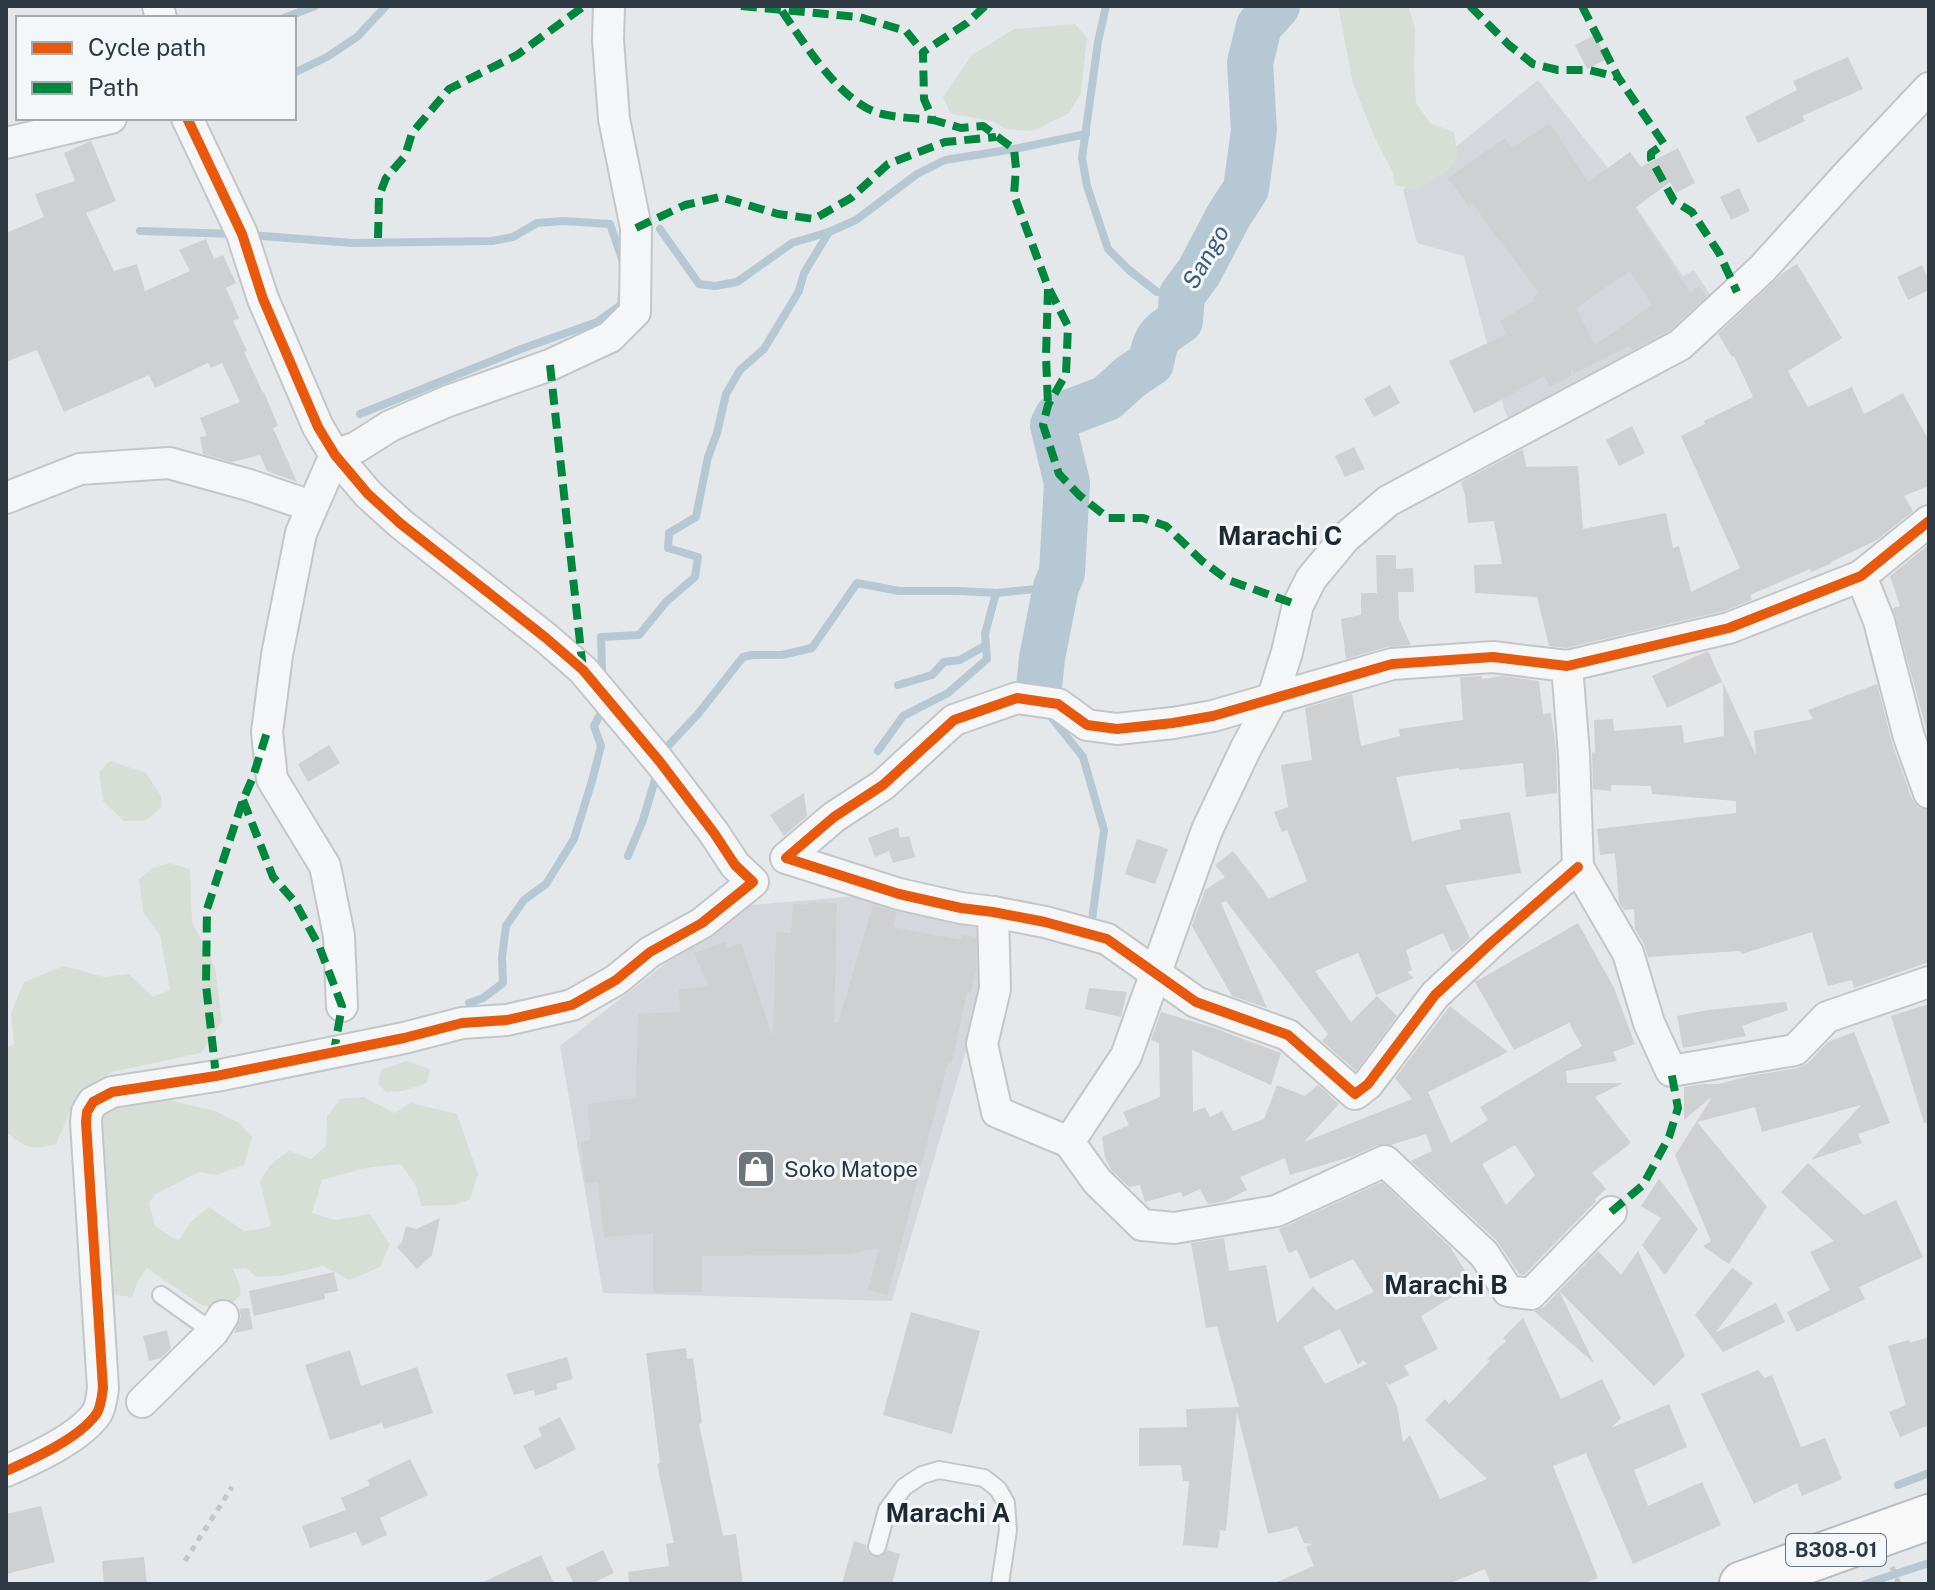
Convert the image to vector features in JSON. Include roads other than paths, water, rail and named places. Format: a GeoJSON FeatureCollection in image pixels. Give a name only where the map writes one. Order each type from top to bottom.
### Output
{"type":"FeatureCollection","features":[{"type":"Feature","properties":{"kind":"highway","name":"B308-01"},"geometry":{"type":"LineString","coordinates":[[1742,1584],[1929,1517]]}},
{"type":"Feature","properties":{"kind":"street"},"geometry":{"type":"LineString","coordinates":[[342,1006],[339,936],[325,866],[272,779],[267,732],[277,655],[301,533],[335,455],[357,447],[390,426],[448,401],[550,365],[610,337],[635,312],[636,228],[614,119],[608,40],[609,6]]}},
{"type":"Feature","properties":{"kind":"street"},"geometry":{"type":"LineString","coordinates":[[1069,1142],[1126,1056],[1207,830],[1272,700],[1298,605],[1311,579],[1345,538],[1388,501],[1680,345],[1762,269],[1929,88]]}},
{"type":"Feature","properties":{"kind":"street"},"geometry":{"type":"LineString","coordinates":[[6,143],[103,120]]}},
{"type":"Feature","properties":{"kind":"street"},"geometry":{"type":"LineString","coordinates":[[188,120],[242,234],[263,299],[318,427],[335,455],[368,494],[401,524],[583,670],[660,762],[735,865],[753,882]]}},
{"type":"Feature","properties":{"kind":"street"},"geometry":{"type":"LineString","coordinates":[[6,498],[80,469],[169,463],[311,506]]}},
{"type":"Feature","properties":{"kind":"street"},"geometry":{"type":"LineString","coordinates":[[6,1471],[40,1457],[82,1429],[98,1411],[103,1388],[86,1122],[93,1102],[112,1092],[216,1076],[404,1038],[462,1023],[507,1020],[572,1005],[616,980],[650,952],[702,923],[834,817],[883,785],[954,720],[991,706],[1017,698],[1058,704],[1087,725],[1117,729],[1213,716],[1392,664],[1493,657],[1567,666],[1729,628],[1861,576],[1929,521]]}},
{"type":"Feature","properties":{"kind":"street"},"geometry":{"type":"LineString","coordinates":[[1861,576],[1879,621],[1909,737],[1929,793]]}},
{"type":"Feature","properties":{"kind":"street"},"geometry":{"type":"LineString","coordinates":[[1567,666],[1578,867],[1628,953],[1649,1023],[1671,1071],[1795,1050],[1827,1017],[1929,982]]}},
{"type":"Feature","properties":{"kind":"street"},"geometry":{"type":"LineString","coordinates":[[786,858],[899,894],[1045,922],[1107,939],[1196,1002],[1288,1035],[1355,1094],[1368,1084],[1435,995],[1578,867]]}},
{"type":"Feature","properties":{"kind":"street"},"geometry":{"type":"LineString","coordinates":[[993,912],[995,989],[982,1044],[997,1112],[1069,1142],[1097,1181],[1142,1225],[1174,1228],[1276,1211],[1385,1161],[1484,1254],[1508,1291],[1531,1294],[1611,1212]]}},
{"type":"Feature","properties":{"kind":"street"},"geometry":{"type":"LineString","coordinates":[[142,1402],[218,1324]]}},
{"type":"Feature","properties":{"kind":"lane"},"geometry":{"type":"LineString","coordinates":[[161,1295],[218,1324]]}},
{"type":"Feature","properties":{"kind":"lane"},"geometry":{"type":"LineString","coordinates":[[877,1547],[887,1510],[904,1487],[922,1475],[939,1470],[984,1478],[998,1489],[1006,1503],[1008,1530],[1000,1584]]}},
{"type":"Feature","properties":{"kind":"waterway"},"geometry":{"type":"LineString","coordinates":[[289,16],[315,6]]}},
{"type":"Feature","properties":{"kind":"waterway"},"geometry":{"type":"LineString","coordinates":[[296,72],[327,57],[357,37],[386,6]]}},
{"type":"Feature","properties":{"kind":"waterway"},"geometry":{"type":"LineString","coordinates":[[1106,6],[1082,158],[1087,186],[1108,249],[1157,292],[1182,295]]}},
{"type":"Feature","properties":{"kind":"waterway","name":"Sango"},"geometry":{"type":"LineString","coordinates":[[1039,687],[1056,587],[1062,573],[1067,483],[1053,425],[1057,417],[1107,398],[1151,363],[1159,338],[1180,321],[1182,295],[1199,272],[1246,189],[1254,130],[1250,63],[1259,26],[1277,6]]}},
{"type":"Feature","properties":{"kind":"waterway"},"geometry":{"type":"LineString","coordinates":[[660,229],[699,284],[715,286],[737,282],[792,243],[856,220],[917,174],[945,160],[1086,134]]}},
{"type":"Feature","properties":{"kind":"waterway"},"geometry":{"type":"LineString","coordinates":[[249,235],[353,243],[492,241],[513,237],[537,223],[610,224],[623,262]]}},
{"type":"Feature","properties":{"kind":"waterway"},"geometry":{"type":"LineString","coordinates":[[140,231],[235,234]]}},
{"type":"Feature","properties":{"kind":"waterway"},"geometry":{"type":"LineString","coordinates":[[602,670],[601,637],[639,635],[666,602],[695,577],[698,557],[668,548],[669,533],[696,517],[708,457],[726,394],[740,370],[764,349],[799,291],[804,273],[829,232]]}},
{"type":"Feature","properties":{"kind":"waterway"},"geometry":{"type":"LineString","coordinates":[[360,414],[597,322],[621,305],[622,295]]}},
{"type":"Feature","properties":{"kind":"waterway"},"geometry":{"type":"LineString","coordinates":[[664,754],[743,657],[782,655],[812,648],[857,583],[899,591],[996,593]]}},
{"type":"Feature","properties":{"kind":"waterway"},"geometry":{"type":"LineString","coordinates":[[878,751],[903,716],[948,693],[987,659],[985,634],[996,593],[1056,587]]}},
{"type":"Feature","properties":{"kind":"waterway"},"geometry":{"type":"LineString","coordinates":[[898,685],[932,675],[944,662],[960,660],[986,645]]}},
{"type":"Feature","properties":{"kind":"waterway"},"geometry":{"type":"LineString","coordinates":[[469,1003],[483,998],[503,983],[506,926],[524,900],[546,884],[574,839],[601,746],[594,726],[601,713]]}},
{"type":"Feature","properties":{"kind":"waterway","name":"Sango"},"geometry":{"type":"LineString","coordinates":[[1048,713],[1083,757],[1104,830],[1092,920]]}},
{"type":"Feature","properties":{"kind":"waterway"},"geometry":{"type":"LineString","coordinates":[[628,856],[658,770]]}},
{"type":"Feature","properties":{"kind":"waterway"},"geometry":{"type":"LineString","coordinates":[[1898,1485],[1929,1473]]}},
{"type":"Feature","properties":{"kind":"waterway"},"geometry":{"type":"LineString","coordinates":[[1865,1584],[1929,1563]]}},
{"type":"Feature","properties":{"kind":"place","name":"Soko Matope"},"geometry":{"type":"Point","coordinates":[756,1169]}},
{"type":"Feature","properties":{"kind":"district","name":"Marachi C"},"geometry":{"type":"Point","coordinates":[1280,536]}},
{"type":"Feature","properties":{"kind":"district","name":"Marachi B"},"geometry":{"type":"Point","coordinates":[1446,1285]}},
{"type":"Feature","properties":{"kind":"district","name":"Marachi A"},"geometry":{"type":"Point","coordinates":[948,1513]}}]}
